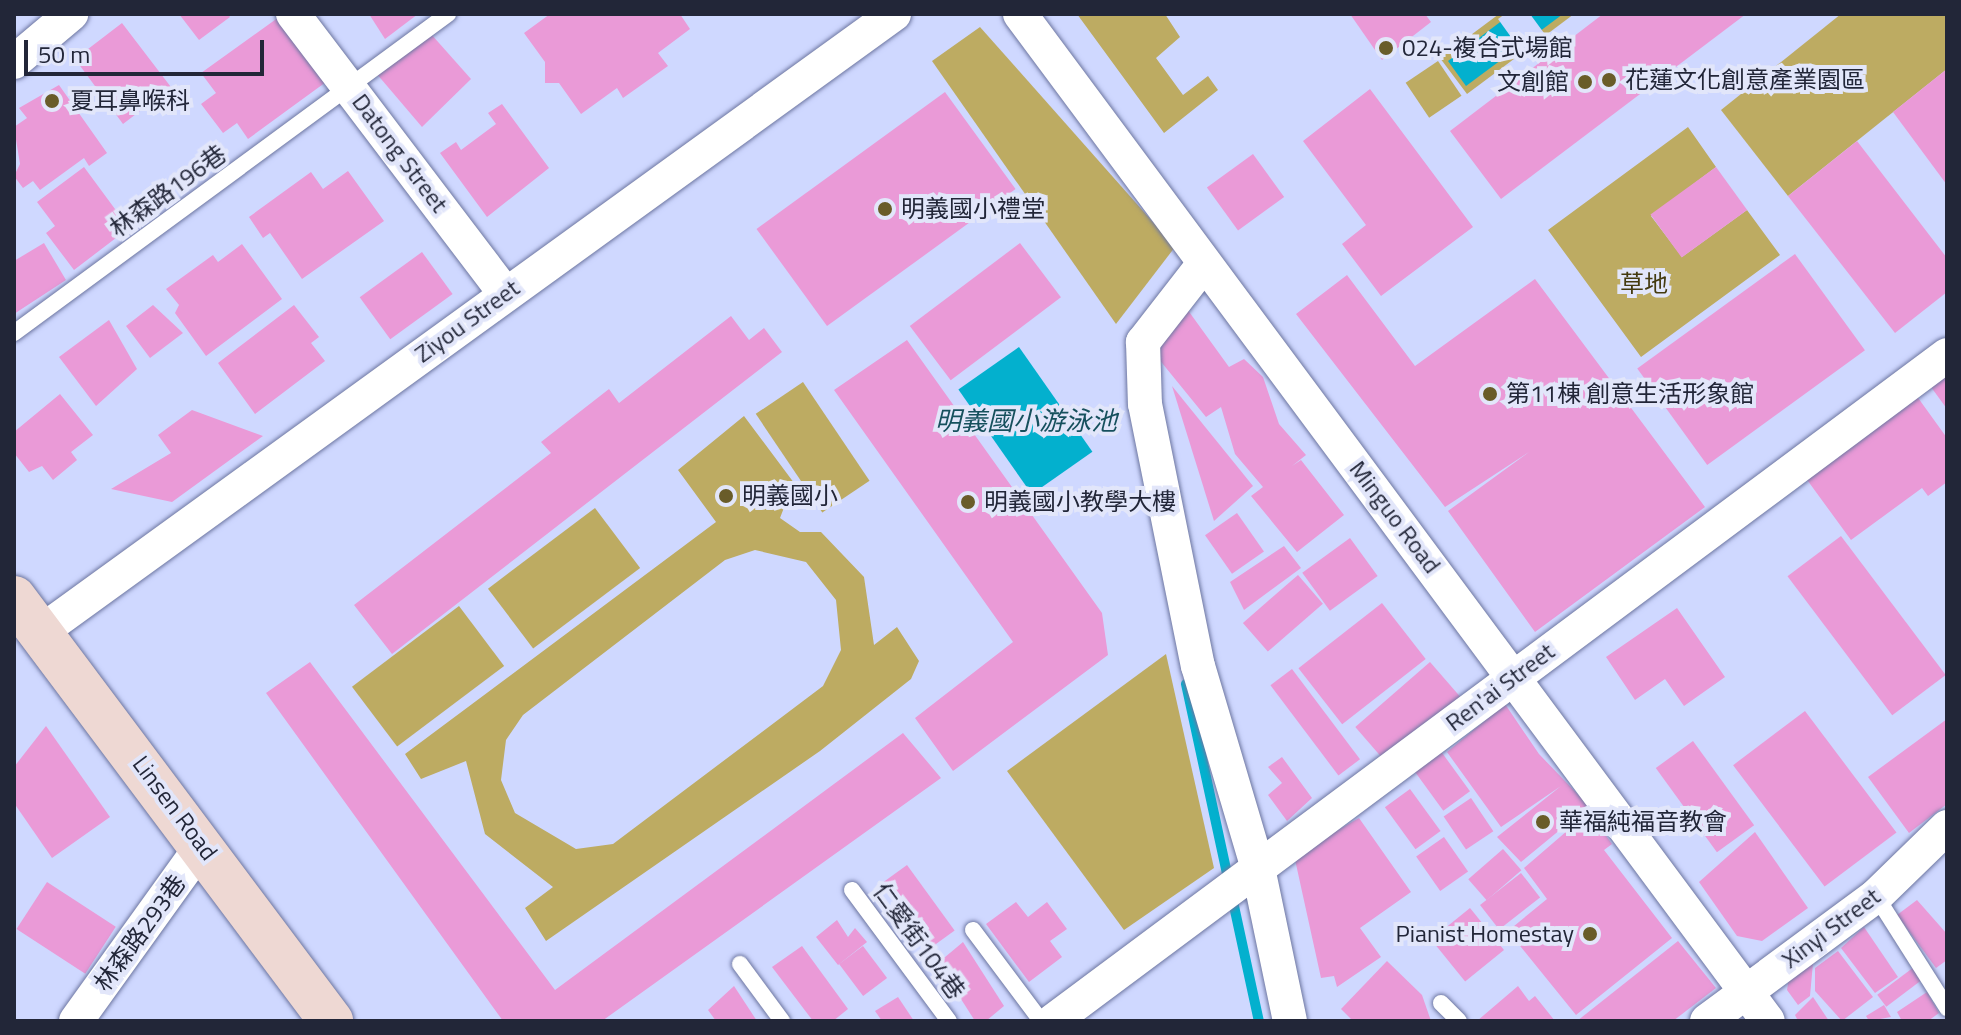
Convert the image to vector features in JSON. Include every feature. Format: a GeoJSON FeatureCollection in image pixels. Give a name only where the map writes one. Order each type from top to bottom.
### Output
{"type":"FeatureCollection","features":[{"type":"Feature","properties":{"kind":"street"},"geometry":{"type":"LineString","coordinates":[[14,62],[71,14]]}},
{"type":"Feature","properties":{"kind":"street","name":"Datong Street"},"geometry":{"type":"LineString","coordinates":[[293,14],[505,293]]}},
{"type":"Feature","properties":{"kind":"street","name":"Ziyou Street"},"geometry":{"type":"LineString","coordinates":[[42,631],[894,14]]}},
{"type":"Feature","properties":{"kind":"street","name":"Minguo Road"},"geometry":{"type":"LineString","coordinates":[[1020,14],[1203,265],[1515,676],[1768,1021]]}},
{"type":"Feature","properties":{"kind":"street"},"geometry":{"type":"LineString","coordinates":[[1203,265],[1143,342],[1145,404],[1240,882],[1290,1021]]}},
{"type":"Feature","properties":{"kind":"street","name":"Ren'ai Street"},"geometry":{"type":"LineString","coordinates":[[1053,1021],[1947,355]]}},
{"type":"Feature","properties":{"kind":"street","name":"Linsen Road"},"geometry":{"type":"LineString","coordinates":[[14,598],[203,844],[331,1021]]}},
{"type":"Feature","properties":{"kind":"street","name":"Xinyi Street"},"geometry":{"type":"LineString","coordinates":[[1707,1021],[1876,896],[1947,827]]}},
{"type":"Feature","properties":{"kind":"street","name":"林森路293巷"},"geometry":{"type":"LineString","coordinates":[[76,1021],[203,844]]}},
{"type":"Feature","properties":{"kind":"lane","name":"林森路196巷"},"geometry":{"type":"LineString","coordinates":[[14,333],[448,14]]}},
{"type":"Feature","properties":{"kind":"lane","name":"仁愛街104巷"},"geometry":{"type":"LineString","coordinates":[[852,890],[949,1021]]}},
{"type":"Feature","properties":{"kind":"lane"},"geometry":{"type":"LineString","coordinates":[[1876,896],[1947,1008]]}},
{"type":"Feature","properties":{"kind":"lane"},"geometry":{"type":"LineString","coordinates":[[973,930],[1041,1021]]}},
{"type":"Feature","properties":{"kind":"lane"},"geometry":{"type":"LineString","coordinates":[[740,964],[782,1021]]}},
{"type":"Feature","properties":{"kind":"lane"},"geometry":{"type":"LineString","coordinates":[[1441,1003],[1459,1021]]}},
{"type":"Feature","properties":{"kind":"green space"},"geometry":{"type":"Polygon","coordinates":[[[1077,14],[1165,14],[1180,37],[1156,58],[1183,95],[1208,76],[1218,90],[1164,133],[1077,14]]]}},
{"type":"Feature","properties":{"kind":"green space"},"geometry":{"type":"Polygon","coordinates":[[[1499,14],[1574,14],[1467,94],[1440,58],[1499,14]]]}},
{"type":"Feature","properties":{"kind":"green space"},"geometry":{"type":"Polygon","coordinates":[[[1841,14],[1947,14],[1947,69],[1788,196],[1721,110],[1841,14]]]}},
{"type":"Feature","properties":{"kind":"green space"},"geometry":{"type":"Polygon","coordinates":[[[980,27],[1175,247],[1116,324],[932,61],[980,27]]]}},
{"type":"Feature","properties":{"kind":"green space"},"geometry":{"type":"Polygon","coordinates":[[[1438,61],[1461,96],[1429,118],[1406,83],[1438,61]]]}},
{"type":"Feature","properties":{"kind":"green space","name":"草地"},"geometry":{"type":"Polygon","coordinates":[[[1688,127],[1716,167],[1651,216],[1682,257],[1747,210],[1780,255],[1641,357],[1548,230],[1688,127]]]}},
{"type":"Feature","properties":{"kind":"green space"},"geometry":{"type":"Polygon","coordinates":[[[803,382],[870,481],[822,513],[756,414],[803,382]]]}},
{"type":"Feature","properties":{"kind":"green space"},"geometry":{"type":"Polygon","coordinates":[[[744,416],[803,495],[785,505],[780,518],[800,532],[821,532],[864,577],[874,645],[897,627],[919,661],[911,679],[820,751],[546,941],[525,908],[553,887],[485,834],[466,761],[421,779],[405,754],[716,522],[678,470],[744,416]],[[755,550],[725,560],[523,715],[506,740],[501,780],[515,813],[576,849],[613,844],[823,686],[841,650],[836,600],[806,562],[755,550]]]}},
{"type":"Feature","properties":{"kind":"green space"},"geometry":{"type":"Polygon","coordinates":[[[595,508],[640,568],[533,649],[488,589],[595,508]]]}},
{"type":"Feature","properties":{"kind":"green space"},"geometry":{"type":"Polygon","coordinates":[[[459,606],[504,666],[397,747],[352,687],[459,606]]]}},
{"type":"Feature","properties":{"kind":"green space"},"geometry":{"type":"Polygon","coordinates":[[[1166,654],[1214,868],[1124,930],[1007,771],[1166,654]]]}},
{"type":"Feature","properties":{"kind":"water"},"geometry":{"type":"Polygon","coordinates":[[[1511,14],[1563,14],[1466,86],[1448,61],[1511,14]]]}},
{"type":"Feature","properties":{"kind":"water","name":"明義國小游泳池"},"geometry":{"type":"Polygon","coordinates":[[[1019,347],[1092,452],[1032,494],[958,389],[1019,347]]]}},
{"type":"Feature","properties":{"kind":"pier"},"geometry":{"type":"Polygon","coordinates":[[[1505,14],[1530,14],[1544,33],[1521,51],[1498,19],[1505,14]]]}},
{"type":"Feature","properties":{"kind":"building"},"geometry":{"type":"Polygon","coordinates":[[[179,14],[228,14],[230,17],[199,40],[179,14]]]}},
{"type":"Feature","properties":{"kind":"building"},"geometry":{"type":"Polygon","coordinates":[[[369,14],[418,14],[385,39],[369,14]]]}},
{"type":"Feature","properties":{"kind":"building"},"geometry":{"type":"Polygon","coordinates":[[[550,14],[680,14],[690,29],[658,53],[668,66],[623,98],[617,88],[581,114],[559,83],[545,83],[545,62],[524,33],[550,14]]]}},
{"type":"Feature","properties":{"kind":"building","name":"024-複合式場館"},"geometry":{"type":"Polygon","coordinates":[[[1350,14],[1425,14],[1431,22],[1382,60],[1350,14]]]}},
{"type":"Feature","properties":{"kind":"building","name":"文創館"},"geometry":{"type":"Polygon","coordinates":[[[1603,14],[1746,14],[1501,199],[1450,131],[1603,14]]]}},
{"type":"Feature","properties":{"kind":"building"},"geometry":{"type":"Polygon","coordinates":[[[279,17],[326,82],[248,139],[237,123],[223,133],[201,104],[216,93],[201,73],[279,17]]]}},
{"type":"Feature","properties":{"kind":"building"},"geometry":{"type":"Polygon","coordinates":[[[122,23],[177,95],[159,109],[153,101],[123,124],[75,59],[122,23]]]}},
{"type":"Feature","properties":{"kind":"building"},"geometry":{"type":"Polygon","coordinates":[[[431,34],[471,79],[422,127],[376,73],[431,34]]]}},
{"type":"Feature","properties":{"kind":"building"},"geometry":{"type":"Polygon","coordinates":[[[1947,69],[1947,185],[1893,112],[1947,69]]]}},
{"type":"Feature","properties":{"kind":"building"},"geometry":{"type":"Polygon","coordinates":[[[59,85],[107,153],[89,166],[84,158],[40,190],[33,181],[23,188],[14,176],[20,164],[14,127],[27,118],[19,108],[59,85]]]}},
{"type":"Feature","properties":{"kind":"building"},"geometry":{"type":"Polygon","coordinates":[[[1370,89],[1473,227],[1381,296],[1342,244],[1366,225],[1303,141],[1370,89]]]}},
{"type":"Feature","properties":{"kind":"building","name":"明義國小禮堂"},"geometry":{"type":"Polygon","coordinates":[[[945,92],[1016,189],[827,326],[756,229],[945,92]]]}},
{"type":"Feature","properties":{"kind":"building"},"geometry":{"type":"Polygon","coordinates":[[[502,104],[549,168],[487,217],[440,153],[456,142],[461,150],[496,124],[488,113],[502,104]]]}},
{"type":"Feature","properties":{"kind":"building"},"geometry":{"type":"Polygon","coordinates":[[[1857,141],[1947,258],[1947,292],[1895,333],[1788,196],[1857,141]]]}},
{"type":"Feature","properties":{"kind":"building"},"geometry":{"type":"Polygon","coordinates":[[[1253,154],[1284,197],[1238,230],[1207,188],[1253,154]]]}},
{"type":"Feature","properties":{"kind":"building"},"geometry":{"type":"Polygon","coordinates":[[[84,167],[129,228],[74,270],[46,233],[55,226],[37,202],[84,167]]]}},
{"type":"Feature","properties":{"kind":"building"},"geometry":{"type":"Polygon","coordinates":[[[1716,167],[1747,210],[1682,257],[1650,215],[1716,167]]]}},
{"type":"Feature","properties":{"kind":"building"},"geometry":{"type":"Polygon","coordinates":[[[348,171],[384,221],[302,279],[270,233],[263,238],[249,217],[311,172],[323,189],[348,171]]]}},
{"type":"Feature","properties":{"kind":"building"},"geometry":{"type":"Polygon","coordinates":[[[44,243],[66,280],[14,314],[14,261],[44,243]]]}},
{"type":"Feature","properties":{"kind":"building"},"geometry":{"type":"Polygon","coordinates":[[[1020,243],[1061,297],[951,380],[910,326],[1020,243]]]}},
{"type":"Feature","properties":{"kind":"building"},"geometry":{"type":"Polygon","coordinates":[[[242,244],[282,299],[206,356],[175,313],[179,305],[166,289],[213,255],[218,262],[242,244]]]}},
{"type":"Feature","properties":{"kind":"building"},"geometry":{"type":"Polygon","coordinates":[[[422,252],[453,294],[390,339],[360,297],[422,252]]]}},
{"type":"Feature","properties":{"kind":"building"},"geometry":{"type":"Polygon","coordinates":[[[1795,254],[1865,350],[1707,465],[1637,369],[1795,254]]]}},
{"type":"Feature","properties":{"kind":"building"},"geometry":{"type":"Polygon","coordinates":[[[1347,275],[1415,366],[1535,279],[1705,507],[1535,632],[1448,511],[1529,452],[1445,507],[1296,314],[1347,275]]]}},
{"type":"Feature","properties":{"kind":"building"},"geometry":{"type":"Polygon","coordinates":[[[1182,302],[1229,367],[1244,359],[1263,377],[1279,424],[1306,455],[1292,466],[1301,460],[1344,515],[1297,552],[1251,496],[1263,487],[1235,454],[1221,407],[1206,417],[1149,347],[1182,302]]]}},
{"type":"Feature","properties":{"kind":"building"},"geometry":{"type":"Polygon","coordinates":[[[153,305],[183,333],[150,358],[126,326],[153,305]]]}},
{"type":"Feature","properties":{"kind":"building"},"geometry":{"type":"Polygon","coordinates":[[[294,305],[319,337],[311,343],[325,361],[255,414],[218,363],[294,305]]]}},
{"type":"Feature","properties":{"kind":"building"},"geometry":{"type":"Polygon","coordinates":[[[731,316],[749,340],[764,328],[782,352],[392,654],[354,605],[551,453],[541,442],[609,389],[619,403],[731,316]]]}},
{"type":"Feature","properties":{"kind":"building"},"geometry":{"type":"Polygon","coordinates":[[[109,320],[137,369],[96,406],[59,357],[109,320]]]}},
{"type":"Feature","properties":{"kind":"building","name":"明義國小教學大樓"},"geometry":{"type":"Polygon","coordinates":[[[907,340],[1102,613],[1108,655],[953,771],[915,718],[1013,642],[834,390],[907,340]]]}},
{"type":"Feature","properties":{"kind":"building"},"geometry":{"type":"Polygon","coordinates":[[[1947,376],[1947,409],[1931,387],[1947,376]]]}},
{"type":"Feature","properties":{"kind":"building"},"geometry":{"type":"Polygon","coordinates":[[[1172,386],[1253,486],[1214,521],[1172,386]]]}},
{"type":"Feature","properties":{"kind":"building"},"geometry":{"type":"Polygon","coordinates":[[[60,394],[93,435],[71,452],[77,460],[53,480],[42,466],[29,472],[14,453],[14,432],[60,394]]]}},
{"type":"Feature","properties":{"kind":"building"},"geometry":{"type":"Polygon","coordinates":[[[1916,395],[1947,438],[1947,482],[1928,496],[1922,488],[1851,540],[1805,477],[1916,395]]]}},
{"type":"Feature","properties":{"kind":"building"},"geometry":{"type":"Polygon","coordinates":[[[192,410],[263,436],[172,502],[111,489],[171,453],[158,435],[192,410]]]}},
{"type":"Feature","properties":{"kind":"building"},"geometry":{"type":"Polygon","coordinates":[[[1237,513],[1264,552],[1232,574],[1205,535],[1237,513]]]}},
{"type":"Feature","properties":{"kind":"building"},"geometry":{"type":"Polygon","coordinates":[[[1841,536],[1946,675],[1892,715],[1787,576],[1841,536]]]}},
{"type":"Feature","properties":{"kind":"building"},"geometry":{"type":"Polygon","coordinates":[[[1350,538],[1378,576],[1330,611],[1302,573],[1350,538]]]}},
{"type":"Feature","properties":{"kind":"building"},"geometry":{"type":"Polygon","coordinates":[[[1284,546],[1301,568],[1244,610],[1230,582],[1284,546]]]}},
{"type":"Feature","properties":{"kind":"building"},"geometry":{"type":"Polygon","coordinates":[[[1298,575],[1323,604],[1268,652],[1243,623],[1298,575]]]}},
{"type":"Feature","properties":{"kind":"building"},"geometry":{"type":"Polygon","coordinates":[[[1382,603],[1426,659],[1342,724],[1298,668],[1382,603]]]}},
{"type":"Feature","properties":{"kind":"building"},"geometry":{"type":"Polygon","coordinates":[[[1677,608],[1725,677],[1684,706],[1665,679],[1635,700],[1606,657],[1677,608]]]}},
{"type":"Feature","properties":{"kind":"building"},"geometry":{"type":"Polygon","coordinates":[[[310,662],[555,990],[903,733],[941,778],[602,1021],[503,1021],[266,693],[310,662]]]}},
{"type":"Feature","properties":{"kind":"building"},"geometry":{"type":"Polygon","coordinates":[[[1430,662],[1461,698],[1387,763],[1355,727],[1430,662]]]}},
{"type":"Feature","properties":{"kind":"building"},"geometry":{"type":"Polygon","coordinates":[[[1292,669],[1360,759],[1338,775],[1270,685],[1292,669]]]}},
{"type":"Feature","properties":{"kind":"building"},"geometry":{"type":"Polygon","coordinates":[[[1505,704],[1539,754],[1589,806],[1521,862],[1497,837],[1561,786],[1501,827],[1447,752],[1505,704]]]}},
{"type":"Feature","properties":{"kind":"building"},"geometry":{"type":"Polygon","coordinates":[[[1805,711],[1896,832],[1825,887],[1733,765],[1805,711]]]}},
{"type":"Feature","properties":{"kind":"building"},"geometry":{"type":"Polygon","coordinates":[[[1947,719],[1947,804],[1909,833],[1868,777],[1947,719]]]}},
{"type":"Feature","properties":{"kind":"building"},"geometry":{"type":"Polygon","coordinates":[[[46,726],[110,817],[52,858],[14,803],[14,767],[46,726]]]}},
{"type":"Feature","properties":{"kind":"building"},"geometry":{"type":"Polygon","coordinates":[[[1693,741],[1754,825],[1717,852],[1656,768],[1693,741]]]}},
{"type":"Feature","properties":{"kind":"building"},"geometry":{"type":"Polygon","coordinates":[[[1440,750],[1470,791],[1443,811],[1413,769],[1440,750]]]}},
{"type":"Feature","properties":{"kind":"building"},"geometry":{"type":"Polygon","coordinates":[[[1282,757],[1312,798],[1287,821],[1268,795],[1282,783],[1268,767],[1282,757]]]}},
{"type":"Feature","properties":{"kind":"building"},"geometry":{"type":"Polygon","coordinates":[[[1410,789],[1441,831],[1415,849],[1385,807],[1410,789]]]}},
{"type":"Feature","properties":{"kind":"building"},"geometry":{"type":"Polygon","coordinates":[[[1471,798],[1493,831],[1466,850],[1444,816],[1471,798]]]}},
{"type":"Feature","properties":{"kind":"building","name":"Pianist Homestay"},"geometry":{"type":"Polygon","coordinates":[[[1589,812],[1612,844],[1604,850],[1672,938],[1576,1015],[1508,931],[1547,899],[1524,868],[1589,812]]]}},
{"type":"Feature","properties":{"kind":"building"},"geometry":{"type":"Polygon","coordinates":[[[1359,818],[1411,892],[1360,928],[1381,957],[1337,987],[1334,976],[1321,978],[1294,855],[1359,818]]]}},
{"type":"Feature","properties":{"kind":"building"},"geometry":{"type":"Polygon","coordinates":[[[1755,832],[1808,908],[1762,941],[1737,936],[1699,882],[1755,832]]]}},
{"type":"Feature","properties":{"kind":"building"},"geometry":{"type":"Polygon","coordinates":[[[1444,837],[1468,871],[1440,891],[1416,857],[1444,837]]]}},
{"type":"Feature","properties":{"kind":"building"},"geometry":{"type":"Polygon","coordinates":[[[1503,849],[1521,870],[1487,900],[1468,879],[1503,849]]]}},
{"type":"Feature","properties":{"kind":"building"},"geometry":{"type":"Polygon","coordinates":[[[907,865],[955,931],[931,948],[884,882],[907,865]]]}},
{"type":"Feature","properties":{"kind":"building"},"geometry":{"type":"Polygon","coordinates":[[[1521,873],[1540,897],[1499,929],[1480,905],[1521,873]]]}},
{"type":"Feature","properties":{"kind":"building"},"geometry":{"type":"Polygon","coordinates":[[[47,882],[116,927],[85,974],[17,929],[47,882]]]}},
{"type":"Feature","properties":{"kind":"building"},"geometry":{"type":"Polygon","coordinates":[[[1917,900],[1947,934],[1947,960],[1936,968],[1897,915],[1917,900]]]}},
{"type":"Feature","properties":{"kind":"building"},"geometry":{"type":"Polygon","coordinates":[[[1016,902],[1028,917],[1047,902],[1067,929],[1050,941],[1062,957],[1029,982],[986,924],[1016,902]]]}},
{"type":"Feature","properties":{"kind":"building"},"geometry":{"type":"Polygon","coordinates":[[[1470,908],[1504,950],[1465,981],[1431,939],[1470,908]]]}},
{"type":"Feature","properties":{"kind":"building"},"geometry":{"type":"Polygon","coordinates":[[[837,920],[848,937],[855,928],[867,942],[838,965],[816,937],[837,920]]]}},
{"type":"Feature","properties":{"kind":"building"},"geometry":{"type":"Polygon","coordinates":[[[1864,927],[1898,977],[1875,993],[1841,948],[1864,927]]]}},
{"type":"Feature","properties":{"kind":"building"},"geometry":{"type":"Polygon","coordinates":[[[1678,941],[1716,988],[1673,1021],[1577,1021],[1678,941]]]}},
{"type":"Feature","properties":{"kind":"building"},"geometry":{"type":"Polygon","coordinates":[[[963,942],[1004,1006],[986,1021],[975,1021],[938,963],[963,942]]]}},
{"type":"Feature","properties":{"kind":"building"},"geometry":{"type":"Polygon","coordinates":[[[802,946],[848,1009],[833,1021],[813,1021],[772,967],[802,946]]]}},
{"type":"Feature","properties":{"kind":"building"},"geometry":{"type":"Polygon","coordinates":[[[863,946],[887,978],[863,996],[839,964],[863,946]]]}},
{"type":"Feature","properties":{"kind":"building"},"geometry":{"type":"Polygon","coordinates":[[[1838,951],[1873,997],[1842,1021],[1815,991],[1815,968],[1838,951]]]}},
{"type":"Feature","properties":{"kind":"building"},"geometry":{"type":"Polygon","coordinates":[[[1387,961],[1422,995],[1431,1021],[1353,1021],[1341,1009],[1387,961]]]}},
{"type":"Feature","properties":{"kind":"building"},"geometry":{"type":"Polygon","coordinates":[[[1813,963],[1810,996],[1798,1005],[1787,990],[1790,972],[1813,963]]]}},
{"type":"Feature","properties":{"kind":"building"},"geometry":{"type":"Polygon","coordinates":[[[1914,967],[1923,979],[1886,1007],[1877,995],[1914,967]]]}},
{"type":"Feature","properties":{"kind":"building"},"geometry":{"type":"Polygon","coordinates":[[[734,986],[757,1021],[716,1021],[708,1010],[734,986]]]}},
{"type":"Feature","properties":{"kind":"building"},"geometry":{"type":"Polygon","coordinates":[[[1518,986],[1529,1001],[1535,996],[1555,1021],[1477,1021],[1518,986]]]}},
{"type":"Feature","properties":{"kind":"building"},"geometry":{"type":"Polygon","coordinates":[[[1927,992],[1939,1013],[1928,1021],[1902,1021],[1897,1012],[1927,992]]]}},
{"type":"Feature","properties":{"kind":"building"},"geometry":{"type":"Polygon","coordinates":[[[898,997],[914,1021],[882,1021],[875,1011],[898,997]]]}},
{"type":"Feature","properties":{"kind":"building"},"geometry":{"type":"Polygon","coordinates":[[[1813,997],[1829,1021],[1798,1021],[1795,1015],[1813,997]]]}},
{"type":"Feature","properties":{"kind":"building"},"geometry":{"type":"Polygon","coordinates":[[[1884,1005],[1891,1017],[1869,1021],[1866,1016],[1884,1005]]]}},
{"type":"Feature","properties":{"kind":"waterway"},"geometry":{"type":"LineString","coordinates":[[1186,684],[1259,1021]]}},
{"type":"Feature","properties":{"kind":"place","name":"024-複合式場館"},"geometry":{"type":"Point","coordinates":[1386,48]}},
{"type":"Feature","properties":{"kind":"place","name":"花蓮文化創意產業園區"},"geometry":{"type":"Point","coordinates":[1609,80]}},
{"type":"Feature","properties":{"kind":"place","name":"文創館"},"geometry":{"type":"Point","coordinates":[1585,82]}},
{"type":"Feature","properties":{"kind":"place","name":"夏耳鼻喉科"},"geometry":{"type":"Point","coordinates":[52,101]}},
{"type":"Feature","properties":{"kind":"place","name":"明義國小禮堂"},"geometry":{"type":"Point","coordinates":[885,209]}},
{"type":"Feature","properties":{"kind":"place","name":"第11棟 創意生活形象館"},"geometry":{"type":"Point","coordinates":[1490,394]}},
{"type":"Feature","properties":{"kind":"place","name":"明義國小"},"geometry":{"type":"Point","coordinates":[726,496]}},
{"type":"Feature","properties":{"kind":"place","name":"明義國小教學大樓"},"geometry":{"type":"Point","coordinates":[968,502]}},
{"type":"Feature","properties":{"kind":"place","name":"華福純福音教會"},"geometry":{"type":"Point","coordinates":[1543,822]}},
{"type":"Feature","properties":{"kind":"place","name":"Pianist Homestay"},"geometry":{"type":"Point","coordinates":[1590,934]}}]}
